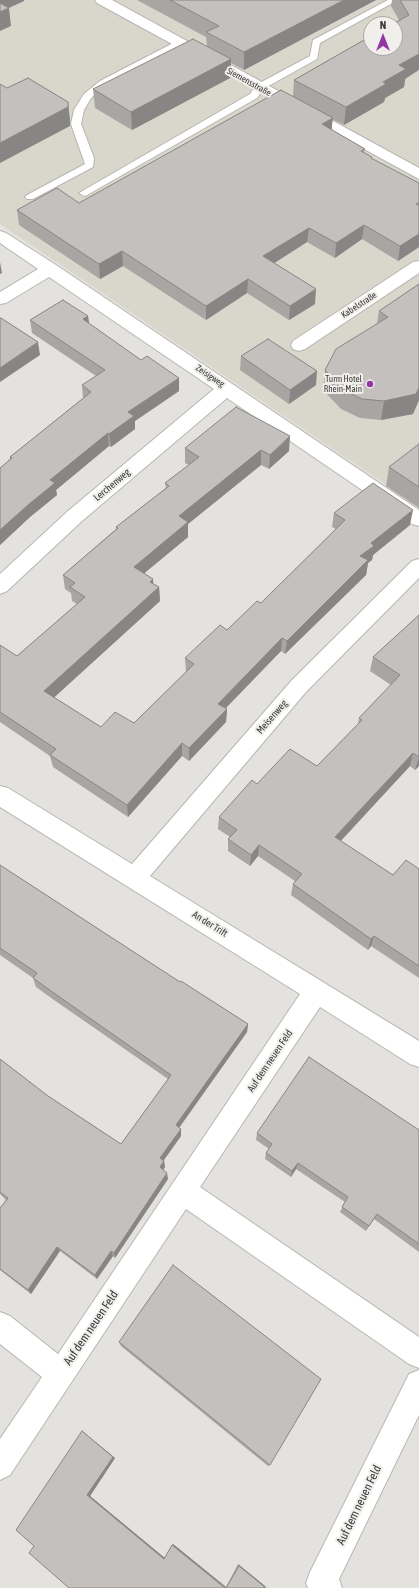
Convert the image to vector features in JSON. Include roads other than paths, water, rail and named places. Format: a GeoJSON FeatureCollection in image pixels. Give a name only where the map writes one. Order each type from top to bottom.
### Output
{"type":"FeatureCollection","features":[{"type":"Feature","properties":{"kind":"street","name":"Siemensstraße"},"geometry":{"type":"LineString","coordinates":[[102,0],[419,174]]}},
{"type":"Feature","properties":{"kind":"street","name":"Zeisigweg"},"geometry":{"type":"LineString","coordinates":[[0,236],[228,388],[419,519]]}},
{"type":"Feature","properties":{"kind":"street","name":"Kabelstraße"},"geometry":{"type":"LineString","coordinates":[[299,345],[419,266]]}},
{"type":"Feature","properties":{"kind":"street"},"geometry":{"type":"LineString","coordinates":[[0,299],[50,269]]}},
{"type":"Feature","properties":{"kind":"street","name":"Lerchenweg"},"geometry":{"type":"LineString","coordinates":[[0,586],[75,516],[228,388]]}},
{"type":"Feature","properties":{"kind":"street","name":"Meisenweg"},"geometry":{"type":"LineString","coordinates":[[135,877],[299,686],[419,566]]}},
{"type":"Feature","properties":{"kind":"street","name":"An der Trift"},"geometry":{"type":"LineString","coordinates":[[0,795],[135,877],[419,1055]]}},
{"type":"Feature","properties":{"kind":"street","name":"Auf dem neuen Feld"},"geometry":{"type":"LineString","coordinates":[[0,1465],[316,991]]}},
{"type":"Feature","properties":{"kind":"street"},"geometry":{"type":"LineString","coordinates":[[183,1191],[419,1354]]}},
{"type":"Feature","properties":{"kind":"street"},"geometry":{"type":"LineString","coordinates":[[0,1326],[61,1374]]}},
{"type":"Feature","properties":{"kind":"street","name":"Auf dem neuen Feld"},"geometry":{"type":"LineString","coordinates":[[324,1586],[419,1384]]}},
{"type":"Feature","properties":{"kind":"lane"},"geometry":{"type":"LineString","coordinates":[[84,193],[254,96],[259,87],[314,57],[316,42],[394,0]]}},
{"type":"Feature","properties":{"kind":"lane"},"geometry":{"type":"LineString","coordinates":[[30,197],[90,164],[76,124],[79,110],[87,96],[103,83],[179,43]]}},
{"type":"Feature","properties":{"kind":"place","name":"Turm Hotel Rhein-Main"},"geometry":{"type":"Point","coordinates":[370,384]}}]}
